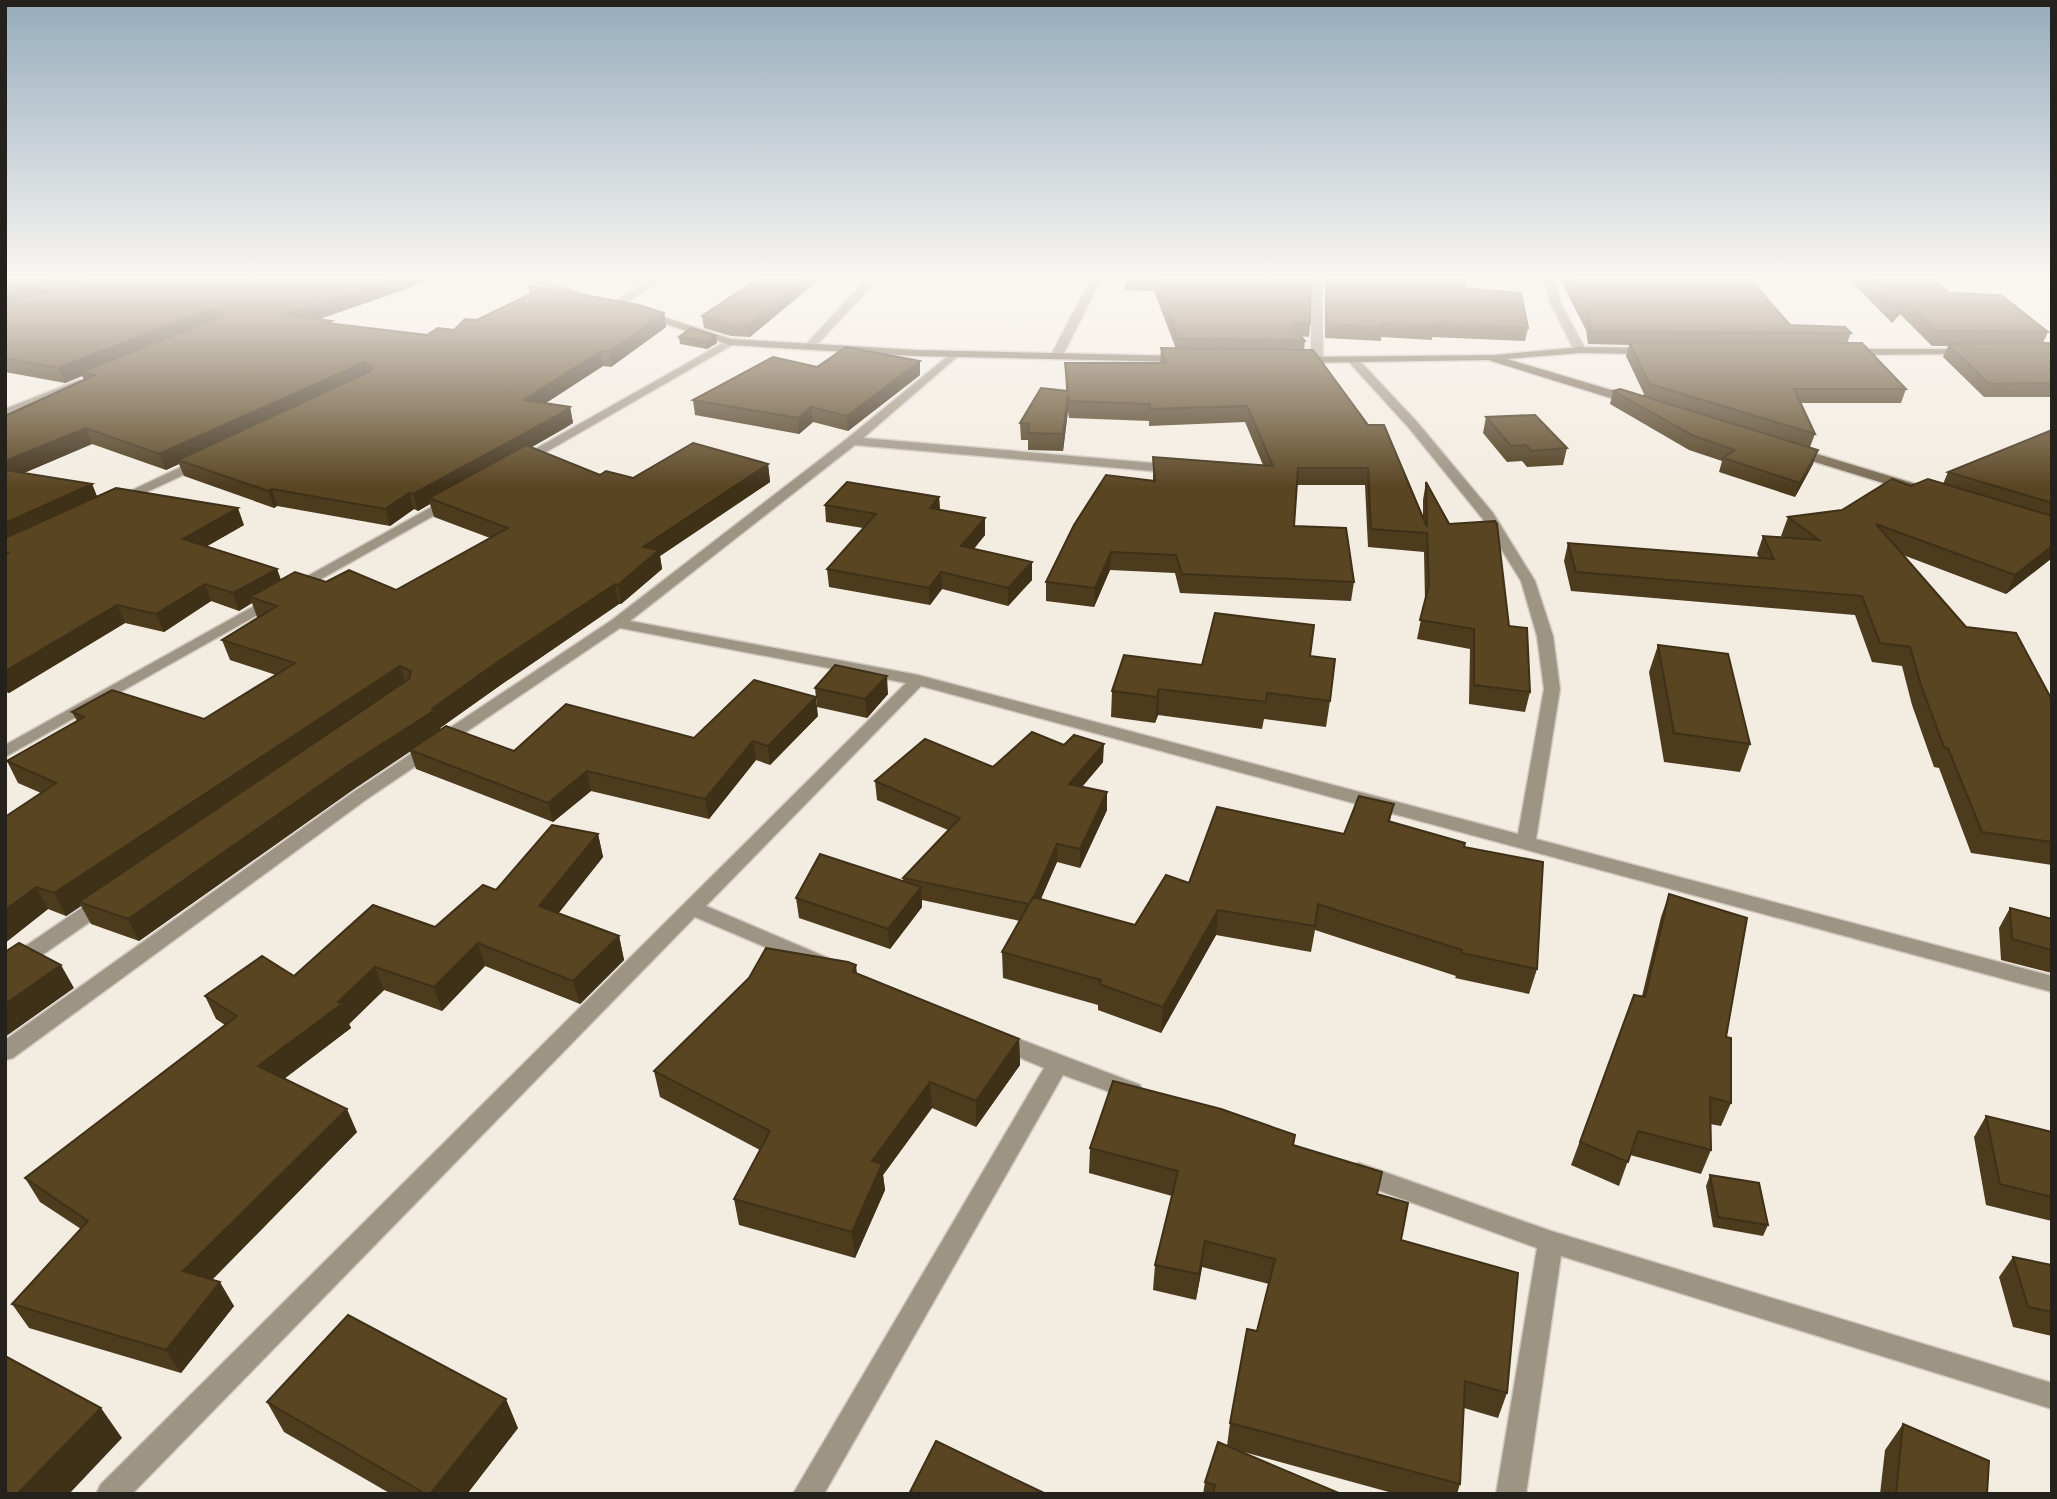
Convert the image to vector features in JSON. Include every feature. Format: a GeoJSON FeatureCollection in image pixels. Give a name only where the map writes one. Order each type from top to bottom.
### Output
{"type":"FeatureCollection","features":[{"type":"Feature","properties":{"kind":"street"},"geometry":{"type":"LineString","coordinates":[[511,466],[721,347]]}},
{"type":"Feature","properties":{"kind":"street"},"geometry":{"type":"LineString","coordinates":[[809,347],[954,354],[1194,359]]}},
{"type":"Feature","properties":{"kind":"street"},"geometry":{"type":"LineString","coordinates":[[1056,357],[1061,347]]}},
{"type":"Feature","properties":{"kind":"street"},"geometry":{"type":"LineString","coordinates":[[1317,347],[1317,360]]}},
{"type":"Feature","properties":{"kind":"street"},"geometry":{"type":"LineString","coordinates":[[1290,360],[1489,357],[1580,350],[1663,351]]}},
{"type":"Feature","properties":{"kind":"street"},"geometry":{"type":"LineString","coordinates":[[1829,352],[1982,352]]}},
{"type":"Feature","properties":{"kind":"street"},"geometry":{"type":"LineString","coordinates":[[5,1052],[361,795],[617,623],[852,441],[954,354]]}},
{"type":"Feature","properties":{"kind":"street"},"geometry":{"type":"LineString","coordinates":[[1489,357],[1646,405]]}},
{"type":"Feature","properties":{"kind":"street"},"geometry":{"type":"LineString","coordinates":[[1354,361],[1413,425],[1488,516],[1528,582],[1545,636],[1552,689],[1526,842]]}},
{"type":"Feature","properties":{"kind":"street"},"geometry":{"type":"LineString","coordinates":[[5,413],[93,378]]}},
{"type":"Feature","properties":{"kind":"street"},"geometry":{"type":"LineString","coordinates":[[852,441],[1196,471]]}},
{"type":"Feature","properties":{"kind":"street"},"geometry":{"type":"LineString","coordinates":[[1777,446],[1921,490]]}},
{"type":"Feature","properties":{"kind":"street"},"geometry":{"type":"LineString","coordinates":[[105,506],[218,453]]}},
{"type":"Feature","properties":{"kind":"street"},"geometry":{"type":"LineString","coordinates":[[5,752],[462,493]]}},
{"type":"Feature","properties":{"kind":"street"},"geometry":{"type":"LineString","coordinates":[[617,623],[918,680],[2052,984]]}},
{"type":"Feature","properties":{"kind":"street"},"geometry":{"type":"LineString","coordinates":[[111,1494],[918,680]]}},
{"type":"Feature","properties":{"kind":"street"},"geometry":{"type":"LineString","coordinates":[[5,732],[24,741]]}},
{"type":"Feature","properties":{"kind":"street"},"geometry":{"type":"LineString","coordinates":[[5,971],[120,892]]}},
{"type":"Feature","properties":{"kind":"street"},"geometry":{"type":"LineString","coordinates":[[692,908],[844,972]]}},
{"type":"Feature","properties":{"kind":"street"},"geometry":{"type":"LineString","coordinates":[[982,1032],[1058,1065],[1149,1097]]}},
{"type":"Feature","properties":{"kind":"street"},"geometry":{"type":"LineString","coordinates":[[808,1494],[1058,1065]]}},
{"type":"Feature","properties":{"kind":"street"},"geometry":{"type":"LineString","coordinates":[[1343,1167],[1551,1242],[2052,1396]]}},
{"type":"Feature","properties":{"kind":"street"},"geometry":{"type":"LineString","coordinates":[[1511,1494],[1551,1242]]}},
{"type":"Feature","properties":{"kind":"building"},"geometry":{"type":"Polygon","coordinates":[[[5,347],[112,347],[58,368],[5,358],[5,347]]]}},
{"type":"Feature","properties":{"kind":"building"},"geometry":{"type":"Polygon","coordinates":[[[145,347],[616,347],[609,352],[601,351],[524,400],[570,407],[562,413],[413,494],[409,493],[385,509],[272,489],[268,491],[178,460],[369,372],[372,368],[365,362],[159,454],[86,428],[5,461],[5,416],[95,375],[81,372],[145,347]]]}},
{"type":"Feature","properties":{"kind":"building"},"geometry":{"type":"Polygon","coordinates":[[[846,347],[920,361],[847,416],[811,407],[798,418],[693,400],[773,357],[817,367],[846,347]]]}},
{"type":"Feature","properties":{"kind":"building"},"geometry":{"type":"Polygon","coordinates":[[[1631,347],[1866,347],[1906,389],[1794,389],[1815,434],[1649,383],[1631,347]]]}},
{"type":"Feature","properties":{"kind":"building"},"geometry":{"type":"Polygon","coordinates":[[[1951,347],[2052,347],[2052,383],[1989,384],[1951,347]]]}},
{"type":"Feature","properties":{"kind":"building"},"geometry":{"type":"Polygon","coordinates":[[[1161,348],[1313,350],[1368,425],[1384,425],[1427,527],[1426,482],[1449,524],[1495,521],[1497,524],[1509,626],[1527,628],[1530,692],[1474,685],[1474,629],[1420,620],[1429,585],[1427,533],[1371,529],[1368,468],[1298,468],[1294,526],[1346,528],[1354,582],[1182,574],[1176,555],[1111,552],[1095,588],[1046,582],[1074,525],[1106,475],[1155,481],[1153,457],[1273,466],[1247,406],[1150,409],[1150,404],[1069,401],[1068,394],[1063,434],[1028,433],[1029,424],[1020,423],[1041,388],[1068,391],[1065,363],[1166,363],[1161,348]]]}},
{"type":"Feature","properties":{"kind":"building"},"geometry":{"type":"Polygon","coordinates":[[[1620,389],[1818,450],[1800,483],[1723,458],[1735,450],[1694,436],[1613,391],[1620,389]]]}},
{"type":"Feature","properties":{"kind":"building"},"geometry":{"type":"Polygon","coordinates":[[[1535,415],[1567,448],[1531,451],[1526,445],[1511,446],[1486,417],[1535,415]]]}},
{"type":"Feature","properties":{"kind":"building"},"geometry":{"type":"Polygon","coordinates":[[[2052,430],[2052,503],[1948,472],[2052,430]]]}},
{"type":"Feature","properties":{"kind":"building"},"geometry":{"type":"Polygon","coordinates":[[[693,443],[768,464],[643,547],[659,550],[618,585],[615,584],[496,663],[432,709],[435,710],[346,767],[128,919],[79,902],[409,679],[411,671],[400,666],[54,893],[36,887],[5,910],[5,817],[56,783],[7,761],[84,717],[72,712],[112,690],[204,719],[295,663],[222,640],[277,606],[250,597],[295,572],[326,582],[349,570],[396,590],[508,528],[429,498],[526,445],[600,475],[606,471],[633,478],[693,443]]]}},
{"type":"Feature","properties":{"kind":"building"},"geometry":{"type":"Polygon","coordinates":[[[5,470],[92,484],[5,523],[5,470]]]}},
{"type":"Feature","properties":{"kind":"building"},"geometry":{"type":"Polygon","coordinates":[[[1892,479],[1911,486],[1928,479],[2052,516],[2052,546],[2015,575],[1876,524],[1966,627],[2016,633],[2052,700],[2052,842],[1982,832],[1948,748],[1944,747],[1910,647],[1880,643],[1862,596],[1576,572],[1568,543],[1774,559],[1763,536],[1819,540],[1788,517],[1842,510],[1892,479]]]}},
{"type":"Feature","properties":{"kind":"building"},"geometry":{"type":"Polygon","coordinates":[[[847,482],[939,497],[930,508],[985,518],[961,546],[1032,562],[1008,588],[941,572],[929,588],[827,569],[876,514],[825,505],[847,482]]]}},
{"type":"Feature","properties":{"kind":"building"},"geometry":{"type":"Polygon","coordinates":[[[116,488],[238,508],[183,539],[277,569],[233,593],[205,584],[156,614],[117,605],[5,671],[5,554],[8,553],[5,552],[5,538],[116,488]]]}},
{"type":"Feature","properties":{"kind":"building"},"geometry":{"type":"Polygon","coordinates":[[[1215,613],[1314,625],[1310,656],[1335,659],[1330,701],[1267,693],[1266,702],[1159,689],[1157,697],[1112,691],[1124,655],[1202,665],[1215,613]]]}},
{"type":"Feature","properties":{"kind":"building"},"geometry":{"type":"Polygon","coordinates":[[[1658,645],[1728,654],[1750,744],[1674,733],[1658,645]]]}},
{"type":"Feature","properties":{"kind":"building"},"geometry":{"type":"Polygon","coordinates":[[[835,665],[887,676],[865,699],[815,688],[835,665]]]}},
{"type":"Feature","properties":{"kind":"building"},"geometry":{"type":"Polygon","coordinates":[[[754,680],[816,697],[768,746],[753,741],[705,799],[587,771],[548,803],[410,750],[446,726],[514,751],[566,704],[694,738],[754,680]]]}},
{"type":"Feature","properties":{"kind":"building"},"geometry":{"type":"Polygon","coordinates":[[[1032,732],[1064,745],[1074,735],[1104,744],[1069,784],[1107,792],[1080,849],[1057,844],[1029,904],[903,878],[960,818],[875,781],[925,739],[993,767],[1032,732]]]}},
{"type":"Feature","properties":{"kind":"building"},"geometry":{"type":"Polygon","coordinates":[[[1359,796],[1394,804],[1388,821],[1465,843],[1464,847],[1543,862],[1537,969],[1462,953],[1462,950],[1318,904],[1315,926],[1218,910],[1163,1007],[1099,984],[1101,980],[1002,952],[1033,897],[1135,925],[1166,875],[1189,883],[1217,807],[1344,834],[1359,796]]]}},
{"type":"Feature","properties":{"kind":"building"},"geometry":{"type":"Polygon","coordinates":[[[552,825],[598,834],[539,906],[619,936],[573,981],[478,943],[434,987],[375,967],[338,1002],[342,1004],[258,1066],[347,1109],[183,1271],[220,1282],[166,1350],[12,1304],[88,1221],[25,1178],[237,1016],[205,996],[262,956],[294,976],[373,905],[435,927],[483,885],[496,890],[552,825]]]}},
{"type":"Feature","properties":{"kind":"building"},"geometry":{"type":"Polygon","coordinates":[[[820,854],[921,887],[888,929],[796,898],[820,854]]]}},
{"type":"Feature","properties":{"kind":"building"},"geometry":{"type":"Polygon","coordinates":[[[1669,894],[1747,918],[1726,1037],[1731,1038],[1731,1103],[1710,1097],[1711,1150],[1638,1131],[1628,1162],[1580,1142],[1634,995],[1645,997],[1669,894]]]}},
{"type":"Feature","properties":{"kind":"building"},"geometry":{"type":"Polygon","coordinates":[[[2010,908],[2052,919],[2052,950],[2012,939],[2010,908]]]}},
{"type":"Feature","properties":{"kind":"building"},"geometry":{"type":"Polygon","coordinates":[[[19,943],[61,965],[5,1004],[5,952],[19,943]]]}},
{"type":"Feature","properties":{"kind":"building"},"geometry":{"type":"Polygon","coordinates":[[[766,948],[848,962],[856,965],[853,972],[1019,1039],[976,1101],[930,1082],[872,1161],[882,1164],[852,1232],[734,1199],[770,1131],[654,1071],[749,978],[766,948]]]}},
{"type":"Feature","properties":{"kind":"building"},"geometry":{"type":"Polygon","coordinates":[[[1113,1081],[1221,1109],[1295,1135],[1293,1145],[1382,1172],[1377,1194],[1408,1203],[1401,1240],[1518,1273],[1507,1393],[1465,1381],[1460,1484],[1230,1423],[1247,1329],[1257,1331],[1275,1259],[1205,1241],[1199,1274],[1155,1265],[1178,1171],[1090,1148],[1113,1081]]]}},
{"type":"Feature","properties":{"kind":"building"},"geometry":{"type":"Polygon","coordinates":[[[1986,1116],[2052,1132],[2052,1197],[2000,1184],[1986,1116]]]}},
{"type":"Feature","properties":{"kind":"building"},"geometry":{"type":"Polygon","coordinates":[[[1710,1175],[1759,1183],[1768,1225],[1718,1217],[1710,1175]]]}},
{"type":"Feature","properties":{"kind":"building"},"geometry":{"type":"Polygon","coordinates":[[[2013,1257],[2052,1265],[2052,1312],[2028,1307],[2013,1257]]]}},
{"type":"Feature","properties":{"kind":"building"},"geometry":{"type":"Polygon","coordinates":[[[348,1315],[506,1399],[430,1494],[267,1402],[348,1315]]]}},
{"type":"Feature","properties":{"kind":"building"},"geometry":{"type":"Polygon","coordinates":[[[5,1356],[101,1408],[17,1494],[5,1494],[5,1356]]]}},
{"type":"Feature","properties":{"kind":"building"},"geometry":{"type":"Polygon","coordinates":[[[1903,1424],[1989,1461],[1987,1494],[1896,1494],[1903,1424]]]}},
{"type":"Feature","properties":{"kind":"building"},"geometry":{"type":"Polygon","coordinates":[[[936,1441],[1046,1494],[909,1494],[936,1441]]]}},
{"type":"Feature","properties":{"kind":"building"},"geometry":{"type":"Polygon","coordinates":[[[1218,1442],[1341,1494],[1213,1494],[1215,1485],[1205,1482],[1218,1442]]]}}]}
